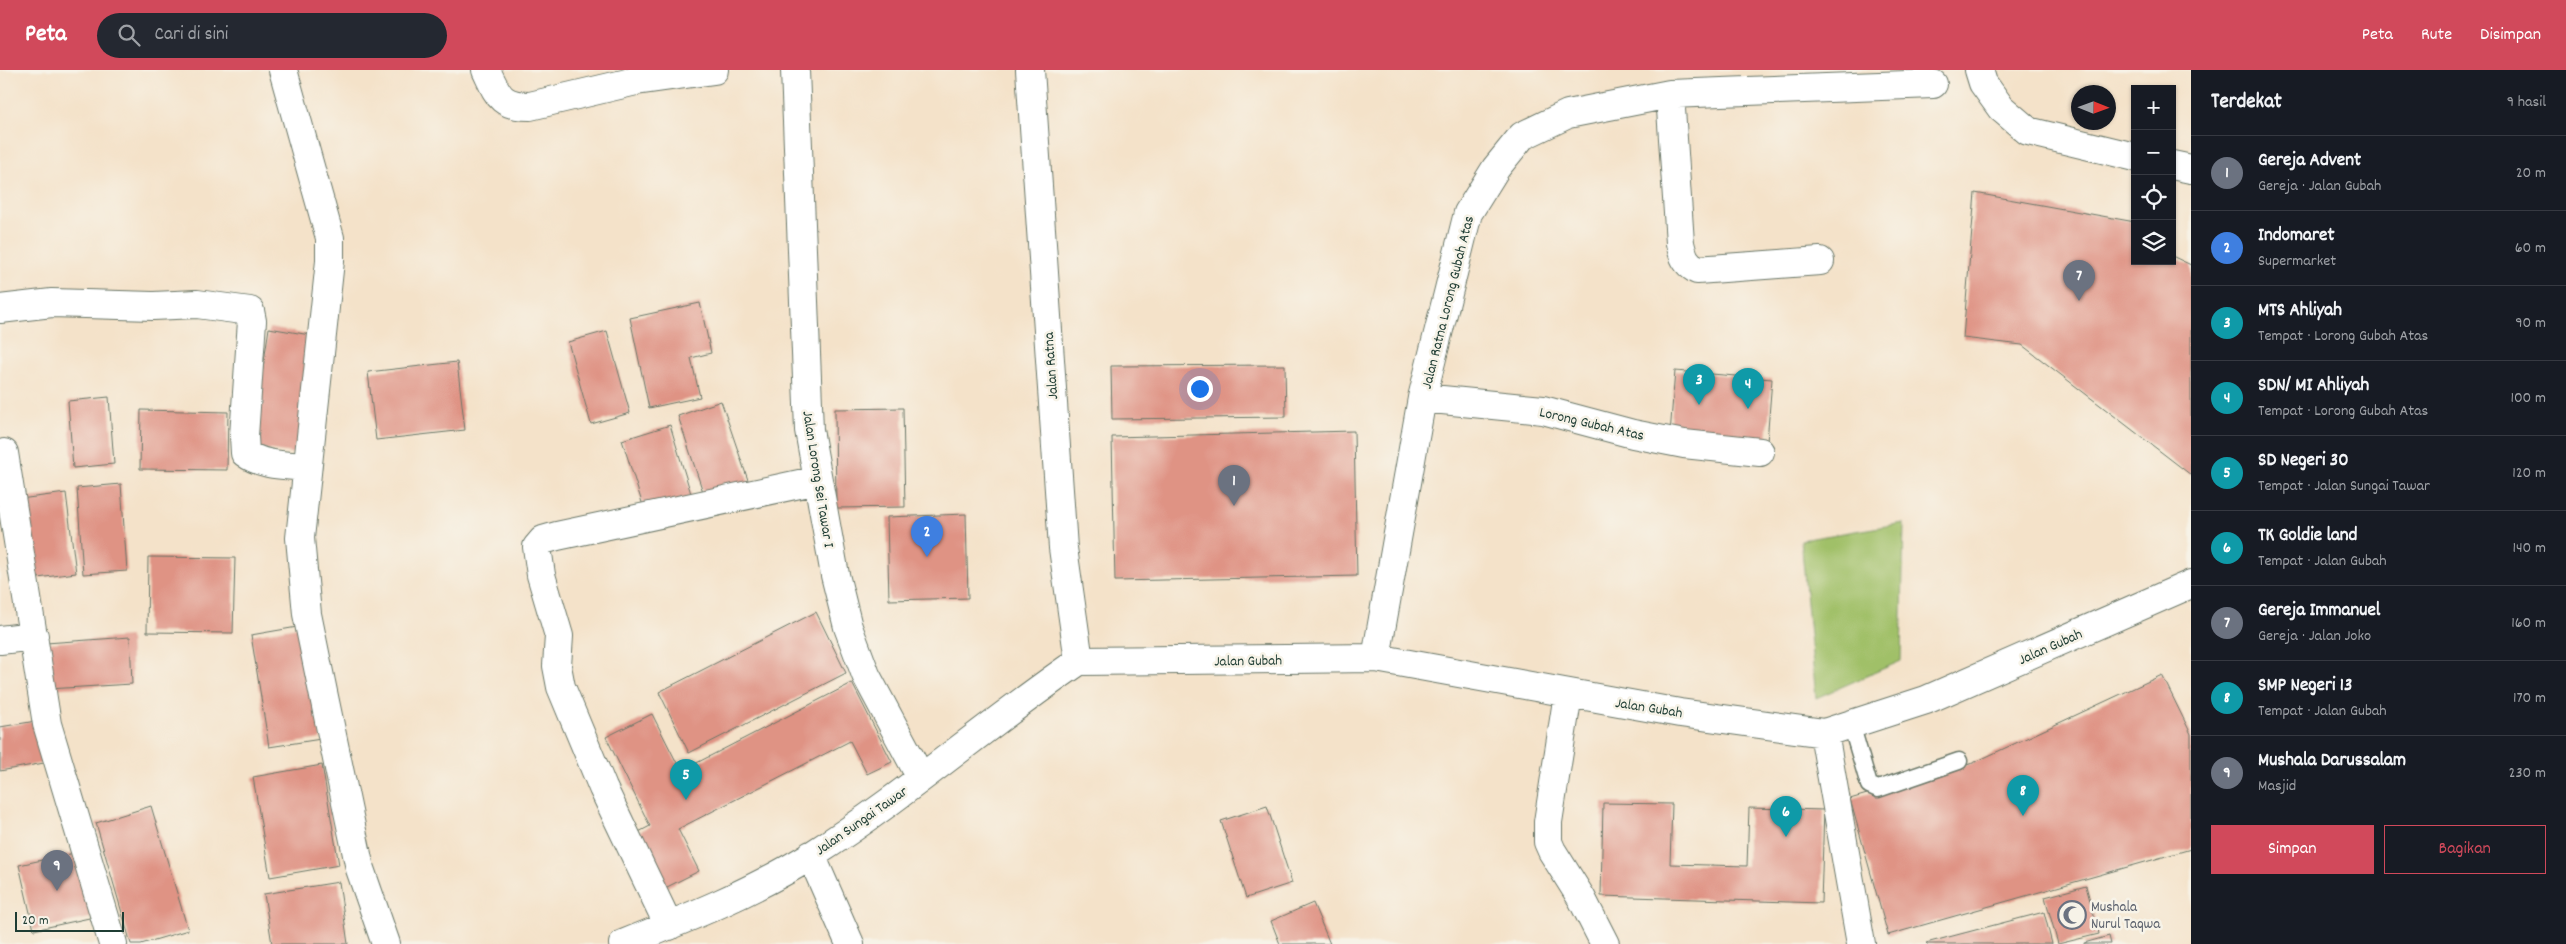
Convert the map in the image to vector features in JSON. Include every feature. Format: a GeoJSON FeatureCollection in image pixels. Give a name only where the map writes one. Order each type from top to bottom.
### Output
{"type":"FeatureCollection","features":[{"type":"Feature","properties":{"kind":"street"},"geometry":{"type":"LineString","coordinates":[[283,70],[330,238],[330,261],[300,538],[307,614],[360,869],[386,944]]}},
{"type":"Feature","properties":{"kind":"street"},"geometry":{"type":"LineString","coordinates":[[486,70],[498,95],[513,106],[530,106],[636,81],[714,70]]}},
{"type":"Feature","properties":{"kind":"street","name":"Jalan Lorong Sei Tawar I"},"geometry":{"type":"LineString","coordinates":[[795,70],[806,399],[809,430],[848,627],[866,675],[921,778]]}},
{"type":"Feature","properties":{"kind":"street","name":"Jalan Ratna"},"geometry":{"type":"LineString","coordinates":[[1030,70],[1062,548],[1079,661]]}},
{"type":"Feature","properties":{"kind":"street"},"geometry":{"type":"LineString","coordinates":[[1979,70],[1983,83],[2001,108],[2028,131],[2131,156]]}},
{"type":"Feature","properties":{"kind":"street","name":"Jalan Ratna Lorong Gubah Atas"},"geometry":{"type":"LineString","coordinates":[[1376,658],[1422,398],[1468,213],[1496,168],[1522,136],[1568,114],[1670,94],[1933,84]]}},
{"type":"Feature","properties":{"kind":"street"},"geometry":{"type":"LineString","coordinates":[[1670,94],[1680,243],[1684,259],[1689,266],[1697,270],[1820,261]]}},
{"type":"Feature","properties":{"kind":"street"},"geometry":{"type":"LineString","coordinates":[[2176,166],[2191,169]]}},
{"type":"Feature","properties":{"kind":"street"},"geometry":{"type":"LineString","coordinates":[[0,310],[52,303],[153,306],[197,304],[250,311],[252,321],[245,452],[253,459],[272,464],[308,467]]}},
{"type":"Feature","properties":{"kind":"street","name":"Lorong Gubah Atas"},"geometry":{"type":"LineString","coordinates":[[1422,398],[1543,410],[1633,434],[1684,444],[1760,452]]}},
{"type":"Feature","properties":{"kind":"street"},"geometry":{"type":"LineString","coordinates":[[4,453],[47,724],[113,944]]}},
{"type":"Feature","properties":{"kind":"street"},"geometry":{"type":"LineString","coordinates":[[669,926],[604,788],[561,687],[557,666],[559,636],[536,547],[543,540],[557,536],[818,480]]}},
{"type":"Feature","properties":{"kind":"street","name":"Jalan Gubah"},"geometry":{"type":"LineString","coordinates":[[1079,661],[1376,658],[1680,713],[1824,733],[1926,700],[2191,584]]}},
{"type":"Feature","properties":{"kind":"street"},"geometry":{"type":"LineString","coordinates":[[0,640],[34,636]]}},
{"type":"Feature","properties":{"kind":"street","name":"Jalan Sungai Tawar"},"geometry":{"type":"LineString","coordinates":[[623,944],[708,911],[811,855],[921,778],[1079,661]]}},
{"type":"Feature","properties":{"kind":"street"},"geometry":{"type":"LineString","coordinates":[[1568,694],[1548,822],[1548,842],[1605,944]]}},
{"type":"Feature","properties":{"kind":"street"},"geometry":{"type":"LineString","coordinates":[[1824,733],[1861,944]]}},
{"type":"Feature","properties":{"kind":"street"},"geometry":{"type":"LineString","coordinates":[[811,855],[850,944]]}},
{"type":"Feature","properties":{"kind":"lane"},"geometry":{"type":"LineString","coordinates":[[1851,724],[1869,785],[1873,788],[1878,789],[1959,761]]}},
{"type":"Feature","properties":{"kind":"green space"},"geometry":{"type":"Polygon","coordinates":[[[1904,523],[1901,661],[1816,698],[1801,540],[1904,523]]]}},
{"type":"Feature","properties":{"kind":"building"},"geometry":{"type":"Polygon","coordinates":[[[1975,193],[2131,221],[2131,265],[2176,265],[2176,258],[2191,265],[2191,475],[2022,345],[1963,338],[1975,193]]]}},
{"type":"Feature","properties":{"kind":"building"},"geometry":{"type":"Polygon","coordinates":[[[700,303],[711,353],[691,358],[700,397],[649,408],[630,318],[700,303]]]}},
{"type":"Feature","properties":{"kind":"building"},"geometry":{"type":"Polygon","coordinates":[[[269,328],[316,336],[298,454],[251,447],[269,328]]]}},
{"type":"Feature","properties":{"kind":"building"},"geometry":{"type":"Polygon","coordinates":[[[607,331],[630,413],[591,424],[568,342],[607,331]]]}},
{"type":"Feature","properties":{"kind":"building"},"geometry":{"type":"Polygon","coordinates":[[[457,362],[465,430],[376,440],[368,372],[457,362]]]}},
{"type":"Feature","properties":{"kind":"building"},"geometry":{"type":"Polygon","coordinates":[[[1285,365],[1286,417],[1112,419],[1111,366],[1285,365]]]}},
{"type":"Feature","properties":{"kind":"building"},"geometry":{"type":"Polygon","coordinates":[[[1675,371],[1772,379],[1767,442],[1670,434],[1675,371]]]}},
{"type":"Feature","properties":{"kind":"building"},"geometry":{"type":"Polygon","coordinates":[[[109,397],[114,464],[73,468],[68,401],[109,397]]]}},
{"type":"Feature","properties":{"kind":"building"},"geometry":{"type":"Polygon","coordinates":[[[721,401],[749,483],[705,498],[678,416],[721,401]]]}},
{"type":"Feature","properties":{"kind":"building"},"geometry":{"type":"Polygon","coordinates":[[[903,408],[905,507],[836,508],[835,409],[903,408]]]}},
{"type":"Feature","properties":{"kind":"building"},"geometry":{"type":"Polygon","coordinates":[[[141,410],[228,412],[227,470],[140,469],[141,410]]]}},
{"type":"Feature","properties":{"kind":"building"},"geometry":{"type":"Polygon","coordinates":[[[670,425],[692,497],[645,512],[622,440],[670,425]]]}},
{"type":"Feature","properties":{"kind":"building"},"geometry":{"type":"Polygon","coordinates":[[[1354,431],[1357,576],[1115,581],[1112,437],[1354,431]]]}},
{"type":"Feature","properties":{"kind":"building"},"geometry":{"type":"Polygon","coordinates":[[[121,484],[127,571],[83,574],[77,488],[121,484]]]}},
{"type":"Feature","properties":{"kind":"building"},"geometry":{"type":"Polygon","coordinates":[[[66,493],[76,573],[30,579],[20,499],[66,493]]]}},
{"type":"Feature","properties":{"kind":"building"},"geometry":{"type":"Polygon","coordinates":[[[966,514],[968,598],[889,600],[887,517],[966,514]]]}},
{"type":"Feature","properties":{"kind":"building"},"geometry":{"type":"Polygon","coordinates":[[[148,557],[235,558],[233,633],[147,632],[148,557]]]}},
{"type":"Feature","properties":{"kind":"building"},"geometry":{"type":"Polygon","coordinates":[[[816,612],[846,673],[689,753],[659,692],[816,612]]]}},
{"type":"Feature","properties":{"kind":"building"},"geometry":{"type":"Polygon","coordinates":[[[303,626],[321,739],[269,747],[251,635],[303,626]]]}},
{"type":"Feature","properties":{"kind":"building"},"geometry":{"type":"Polygon","coordinates":[[[130,637],[132,684],[48,689],[46,643],[130,637]]]}},
{"type":"Feature","properties":{"kind":"building"},"geometry":{"type":"Polygon","coordinates":[[[2162,675],[2191,734],[2191,849],[1888,935],[1850,799],[1973,763],[2162,675]]]}},
{"type":"Feature","properties":{"kind":"building"},"geometry":{"type":"Polygon","coordinates":[[[852,683],[892,762],[867,774],[850,741],[678,829],[699,871],[661,890],[633,835],[650,826],[606,737],[652,714],[681,771],[852,683]]]}},
{"type":"Feature","properties":{"kind":"building"},"geometry":{"type":"Polygon","coordinates":[[[36,721],[44,763],[0,771],[0,727],[36,721]]]}},
{"type":"Feature","properties":{"kind":"building"},"geometry":{"type":"Polygon","coordinates":[[[322,765],[339,865],[270,877],[253,777],[322,765]]]}},
{"type":"Feature","properties":{"kind":"building"},"geometry":{"type":"Polygon","coordinates":[[[1603,803],[1672,804],[1670,864],[1747,866],[1749,808],[1824,810],[1821,903],[1601,896],[1603,803]]]}},
{"type":"Feature","properties":{"kind":"building"},"geometry":{"type":"Polygon","coordinates":[[[151,806],[188,930],[141,944],[131,944],[96,823],[151,806]]]}},
{"type":"Feature","properties":{"kind":"building"},"geometry":{"type":"Polygon","coordinates":[[[1267,806],[1292,883],[1246,898],[1221,821],[1267,806]]]}},
{"type":"Feature","properties":{"kind":"building"},"geometry":{"type":"Polygon","coordinates":[[[79,852],[94,917],[34,930],[19,865],[79,852]]]}},
{"type":"Feature","properties":{"kind":"building"},"geometry":{"type":"Polygon","coordinates":[[[339,882],[348,944],[272,944],[264,894],[339,882]]]}},
{"type":"Feature","properties":{"kind":"building","name":"Mushala Nurul Taqwa"},"geometry":{"type":"Polygon","coordinates":[[[2086,886],[2099,934],[2058,944],[2045,897],[2086,886]]]}},
{"type":"Feature","properties":{"kind":"building"},"geometry":{"type":"Polygon","coordinates":[[[1313,903],[1330,944],[1280,944],[1271,921],[1313,903]]]}},
{"type":"Feature","properties":{"kind":"building"},"geometry":{"type":"Polygon","coordinates":[[[2044,912],[2052,944],[1926,943],[2044,912]]]}},
{"type":"Feature","properties":{"kind":"building"},"geometry":{"type":"Polygon","coordinates":[[[2109,936],[2111,944],[2084,944],[2084,943],[2109,936]]]}},
{"type":"Feature","properties":{"kind":"place","name":"Gereja Immanuel"},"geometry":{"type":"Point","coordinates":[2079,301]}},
{"type":"Feature","properties":{"kind":"place","name":"MTS Ahliyah"},"geometry":{"type":"Point","coordinates":[1699,405]}},
{"type":"Feature","properties":{"kind":"place","name":"SDN/ MI Ahliyah"},"geometry":{"type":"Point","coordinates":[1748,409]}},
{"type":"Feature","properties":{"kind":"place","name":"Gereja Advent"},"geometry":{"type":"Point","coordinates":[1234,506]}},
{"type":"Feature","properties":{"kind":"place","name":"Indomaret"},"geometry":{"type":"Point","coordinates":[927,557]}},
{"type":"Feature","properties":{"kind":"place","name":"SD Negeri 30"},"geometry":{"type":"Point","coordinates":[686,800]}},
{"type":"Feature","properties":{"kind":"place","name":"SMP Negeri 13"},"geometry":{"type":"Point","coordinates":[2023,816]}},
{"type":"Feature","properties":{"kind":"place","name":"TK Goldie land"},"geometry":{"type":"Point","coordinates":[1786,837]}},
{"type":"Feature","properties":{"kind":"place","name":"Mushala Darussalam"},"geometry":{"type":"Point","coordinates":[57,891]}},
{"type":"Feature","properties":{"kind":"place","name":"Mushala Nurul Taqwa"},"geometry":{"type":"Point","coordinates":[2072,915]}}]}
